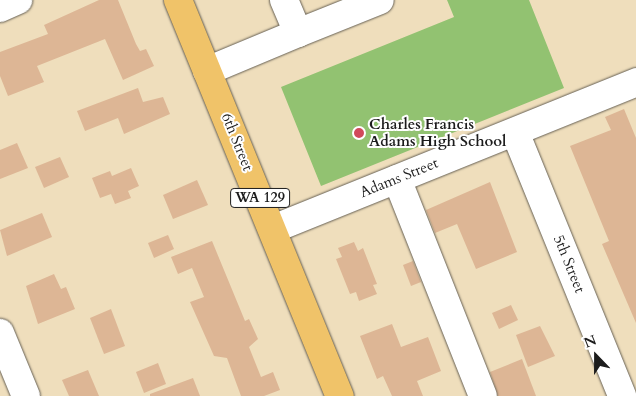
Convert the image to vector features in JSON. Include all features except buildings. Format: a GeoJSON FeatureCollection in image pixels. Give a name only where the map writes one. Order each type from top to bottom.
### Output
{"type":"FeatureCollection","features":[{"type":"Feature","properties":{"kind":"main road","name":"6th Street"},"geometry":{"type":"LineString","coordinates":[[178,0],[340,396]]}},
{"type":"Feature","properties":{"kind":"street"},"geometry":{"type":"LineString","coordinates":[[0,8],[18,0]]}},
{"type":"Feature","properties":{"kind":"street"},"geometry":{"type":"LineString","coordinates":[[284,0],[298,33]]}},
{"type":"Feature","properties":{"kind":"street"},"geometry":{"type":"LineString","coordinates":[[207,70],[380,0]]}},
{"type":"Feature","properties":{"kind":"street","name":"Adams Street"},"geometry":{"type":"LineString","coordinates":[[273,229],[636,83]]}},
{"type":"Feature","properties":{"kind":"street","name":"5th Street"},"geometry":{"type":"LineString","coordinates":[[515,132],[622,396]]}},
{"type":"Feature","properties":{"kind":"street"},"geometry":{"type":"LineString","coordinates":[[397,179],[484,396]]}},
{"type":"Feature","properties":{"kind":"street"},"geometry":{"type":"LineString","coordinates":[[0,333],[26,396]]}},
{"type":"Feature","properties":{"kind":"green space"},"geometry":{"type":"Polygon","coordinates":[[[447,0],[529,0],[564,88],[321,186],[281,87],[454,17],[447,0]]]}},
{"type":"Feature","properties":{"kind":"place","name":"Charles Francis Adams High School"},"geometry":{"type":"Point","coordinates":[359,133]}}]}
